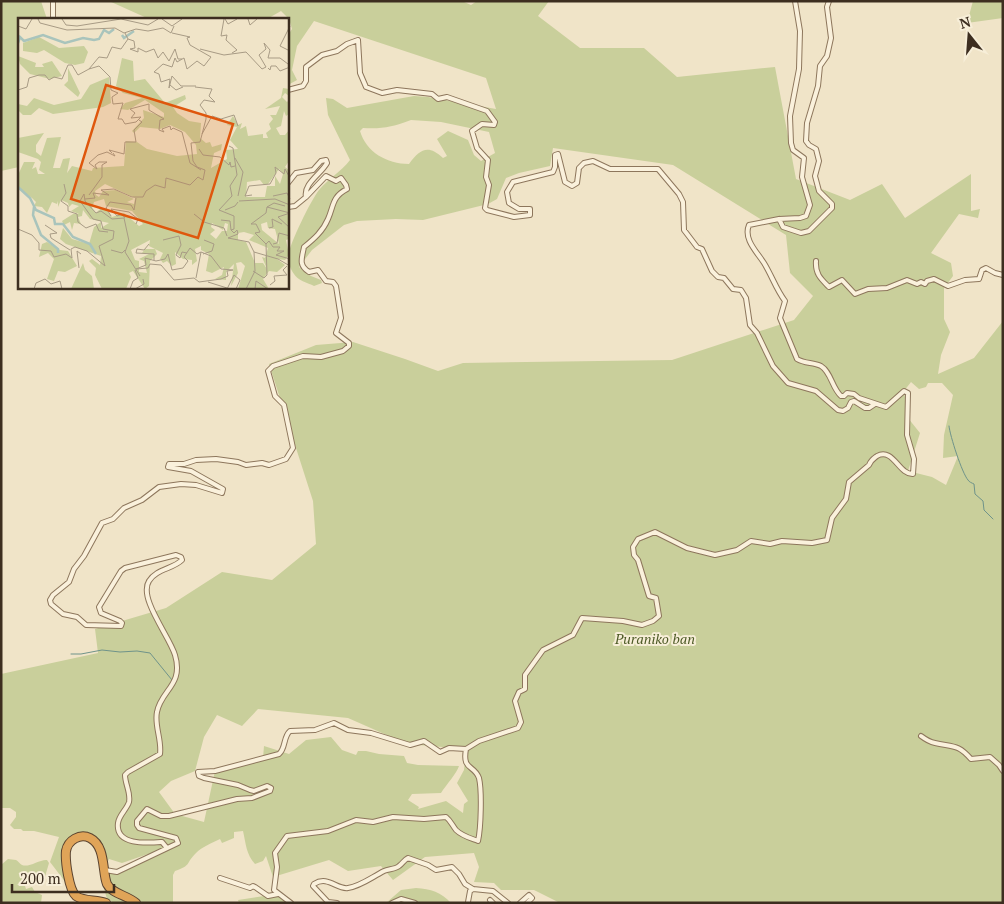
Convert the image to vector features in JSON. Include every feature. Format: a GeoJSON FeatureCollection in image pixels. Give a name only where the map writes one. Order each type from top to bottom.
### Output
{"type":"FeatureCollection","features":[{"type":"Feature","properties":{"kind":"highway"},"geometry":{"type":"LineString","coordinates":[[106,903],[99,900],[80,898],[74,893],[70,884],[66,851],[71,842],[80,837],[91,838],[98,847],[105,870],[106,882],[109,887],[136,903]]}},
{"type":"Feature","properties":{"kind":"street"},"geometry":{"type":"LineString","coordinates":[[53,1],[53,18]]}},
{"type":"Feature","properties":{"kind":"street"},"geometry":{"type":"LineString","coordinates":[[105,870],[117,872],[178,843],[176,838],[143,830],[136,825],[137,821],[148,809],[162,816],[169,816],[237,799],[252,798],[269,792],[271,790],[269,787],[254,791],[238,785],[204,778],[199,776],[198,772],[215,771],[279,754],[290,731],[315,730],[334,723],[348,730],[371,733],[410,745],[424,741],[440,752],[449,748],[466,749],[479,741],[518,728],[520,722],[515,702],[519,692],[525,689],[525,675],[543,650],[573,635],[582,618],[623,621],[642,625],[653,621],[659,616],[656,598],[649,596],[638,560],[634,554],[633,547],[638,539],[655,532],[687,548],[715,555],[736,550],[751,541],[770,544],[782,541],[812,543],[827,540],[832,518],[849,493],[849,482],[869,465],[870,461],[880,454],[886,454],[892,457],[903,470],[913,474],[914,458],[907,436],[908,393],[904,391],[886,407],[859,398],[851,393],[841,396],[836,391],[825,370],[820,366],[797,359],[781,323],[780,318],[785,301],[754,250],[747,230],[749,225],[806,216],[810,205],[802,177],[804,158],[793,150],[791,143],[790,116],[799,69],[800,31],[795,1]]}},
{"type":"Feature","properties":{"kind":"street"},"geometry":{"type":"LineString","coordinates":[[779,219],[783,227],[801,233],[808,231],[832,208],[832,204],[819,192],[815,176],[819,161],[816,150],[806,141],[807,123],[818,86],[820,66],[827,56],[831,38],[827,6],[829,1]]}},
{"type":"Feature","properties":{"kind":"street"},"geometry":{"type":"LineString","coordinates":[[289,90],[303,86],[306,81],[306,66],[322,55],[337,51],[347,44],[358,40],[360,73],[366,87],[382,93],[398,90],[432,94],[438,99],[447,97],[487,111],[495,122],[494,125],[482,124],[472,132],[477,148],[488,160],[486,177],[488,185],[485,208],[514,218],[530,215],[530,209],[519,210],[510,203],[507,192],[513,182],[553,172],[556,155],[558,154],[565,182],[572,186],[577,183],[579,168],[584,163],[593,161],[610,169],[658,169],[679,194],[683,202],[684,230],[697,247],[702,249],[712,271],[718,277],[724,278],[733,290],[741,290],[746,298],[750,325],[758,332],[762,345],[788,383],[816,391],[838,410],[843,411],[854,401],[865,408],[875,404]]}},
{"type":"Feature","properties":{"kind":"street"},"geometry":{"type":"LineString","coordinates":[[289,182],[296,173],[313,170],[320,161],[326,160],[325,168],[307,187],[306,197]]}},
{"type":"Feature","properties":{"kind":"street"},"geometry":{"type":"LineString","coordinates":[[167,848],[162,842],[144,843],[125,838],[120,832],[118,821],[129,801],[126,775],[128,772],[156,758],[160,754],[156,712],[161,701],[173,685],[176,674],[177,664],[174,650],[149,600],[149,581],[158,572],[177,564],[182,560],[181,557],[176,555],[125,568],[121,571],[99,607],[101,613],[120,621],[122,623],[121,626],[86,625],[77,617],[63,614],[50,604],[50,600],[53,595],[69,582],[74,569],[84,556],[102,523],[113,519],[124,508],[142,500],[159,487],[181,484],[222,493],[223,490],[208,480],[191,471],[168,467],[169,464],[184,464],[196,460],[216,459],[246,465],[262,463],[269,465],[286,459],[292,448],[284,406],[275,396],[268,371],[273,366],[303,356],[321,358],[350,346],[349,343],[336,333],[341,318],[336,286],[333,282],[326,281],[318,270],[309,272],[303,268],[302,264],[304,247],[319,235],[339,193],[347,189],[346,185],[341,178],[336,181],[326,176],[306,197],[295,206],[289,207]]}},
{"type":"Feature","properties":{"kind":"street"},"geometry":{"type":"LineString","coordinates":[[816,261],[815,269],[818,276],[829,287],[842,280],[855,294],[868,289],[887,288],[907,280],[925,284],[927,281],[934,280],[943,285],[953,285],[965,280],[979,279],[982,270],[986,268],[994,273],[1003,275]]}},
{"type":"Feature","properties":{"kind":"street"},"geometry":{"type":"LineString","coordinates":[[920,736],[934,743],[962,748],[971,759],[990,758],[1003,771]]}},
{"type":"Feature","properties":{"kind":"street"},"geometry":{"type":"LineString","coordinates":[[291,903],[274,890],[275,854],[287,836],[328,831],[356,820],[373,822],[393,817],[424,819],[446,817],[452,822],[455,829],[466,837],[478,841],[480,789],[478,776],[467,766],[464,759],[466,749]]}},
{"type":"Feature","properties":{"kind":"street"},"geometry":{"type":"LineString","coordinates":[[336,903],[328,902],[314,884],[320,881],[344,889],[355,887],[386,870],[399,866],[403,860],[408,858],[436,870],[452,867],[465,884],[473,889],[493,891],[508,903]]}},
{"type":"Feature","properties":{"kind":"street"},"geometry":{"type":"LineString","coordinates":[[220,878],[246,888],[255,887],[268,896],[278,894]]}},
{"type":"Feature","properties":{"kind":"street"},"geometry":{"type":"LineString","coordinates":[[468,902],[470,891],[473,889]]}},
{"type":"Feature","properties":{"kind":"street"},"geometry":{"type":"LineString","coordinates":[[520,903],[529,895],[532,898],[527,903]]}},
{"type":"Feature","properties":{"kind":"street"},"geometry":{"type":"LineString","coordinates":[[392,903],[401,898],[415,903]]}},
{"type":"Feature","properties":{"kind":"green space"},"geometry":{"type":"Polygon","coordinates":[[[1,1],[41,1],[47,18],[18,18],[18,167],[1,171],[1,1]]]}},
{"type":"Feature","properties":{"kind":"green space","name":"Puraniko ban"},"geometry":{"type":"Polygon","coordinates":[[[109,1],[462,1],[471,5],[477,1],[549,1],[538,16],[580,48],[644,48],[677,77],[775,67],[796,179],[850,200],[882,184],[905,218],[971,174],[971,211],[980,209],[978,218],[959,214],[931,253],[951,263],[953,276],[944,288],[944,319],[950,332],[941,355],[938,374],[974,358],[1003,321],[1003,903],[560,903],[534,890],[501,890],[494,883],[474,882],[479,867],[474,853],[425,857],[393,880],[381,866],[348,871],[329,860],[273,877],[266,856],[263,861],[255,864],[252,860],[247,849],[243,831],[234,832],[234,838],[222,843],[220,839],[204,847],[196,853],[186,866],[175,871],[173,875],[173,903],[114,903],[107,899],[103,885],[100,861],[93,842],[77,841],[73,843],[69,852],[73,892],[50,862],[59,837],[34,831],[14,829],[10,825],[16,817],[16,812],[10,808],[1,808],[1,674],[98,653],[95,629],[166,608],[222,572],[272,580],[316,544],[313,501],[269,364],[316,345],[353,342],[438,371],[463,363],[672,360],[794,320],[813,296],[790,273],[786,235],[673,165],[553,148],[550,166],[506,178],[497,199],[488,204],[423,220],[357,221],[344,225],[312,250],[299,267],[311,276],[321,280],[322,283],[314,286],[300,280],[295,276],[290,265],[289,253],[301,222],[315,195],[350,160],[328,115],[326,98],[333,99],[347,108],[414,96],[496,109],[486,78],[314,21],[297,46],[292,70],[297,80],[289,84],[289,34],[292,29],[289,18],[281,11],[269,18],[147,18],[109,1]],[[411,120],[382,128],[363,128],[360,131],[372,151],[393,162],[409,164],[424,150],[433,151],[443,158],[447,156],[437,139],[448,131],[468,140],[474,155],[481,161],[495,153],[489,132],[441,122],[411,120]],[[911,382],[904,391],[908,418],[920,433],[908,471],[932,477],[946,485],[958,456],[943,458],[944,435],[953,395],[942,383],[928,383],[926,387],[919,389],[911,382]],[[258,709],[242,726],[217,715],[204,737],[195,771],[171,781],[159,792],[175,814],[204,822],[215,771],[263,758],[264,746],[289,754],[306,740],[331,737],[342,750],[356,755],[358,751],[366,751],[404,756],[407,763],[418,765],[459,766],[441,793],[412,794],[408,800],[419,807],[418,809],[446,801],[463,813],[464,804],[468,801],[457,783],[464,770],[466,749],[407,744],[348,718],[258,709]],[[148,854],[122,863],[109,859],[102,874],[119,873],[148,858],[148,854]]]}},
{"type":"Feature","properties":{"kind":"green space"},"geometry":{"type":"Polygon","coordinates":[[[973,1],[1003,1],[1003,18],[967,23],[973,1]]]}},
{"type":"Feature","properties":{"kind":"green space"},"geometry":{"type":"Polygon","coordinates":[[[8,859],[16,860],[25,866],[47,860],[49,863],[44,880],[29,882],[25,886],[26,889],[32,887],[35,892],[42,895],[41,903],[1,903],[1,865],[8,859]]]}},
{"type":"Feature","properties":{"kind":"green space"},"geometry":{"type":"Polygon","coordinates":[[[416,888],[435,892],[451,903],[386,903],[401,890],[416,888]]]}},
{"type":"Feature","properties":{"kind":"green space"},"geometry":{"type":"Polygon","coordinates":[[[278,894],[288,903],[239,903],[238,900],[278,894]]]}},
{"type":"Feature","properties":{"kind":"waterway"},"geometry":{"type":"LineString","coordinates":[[949,426],[963,470],[969,481],[974,484],[975,494],[983,501],[984,510],[993,519]]}},
{"type":"Feature","properties":{"kind":"waterway"},"geometry":{"type":"LineString","coordinates":[[71,654],[102,650],[150,653],[172,680]]}}]}
